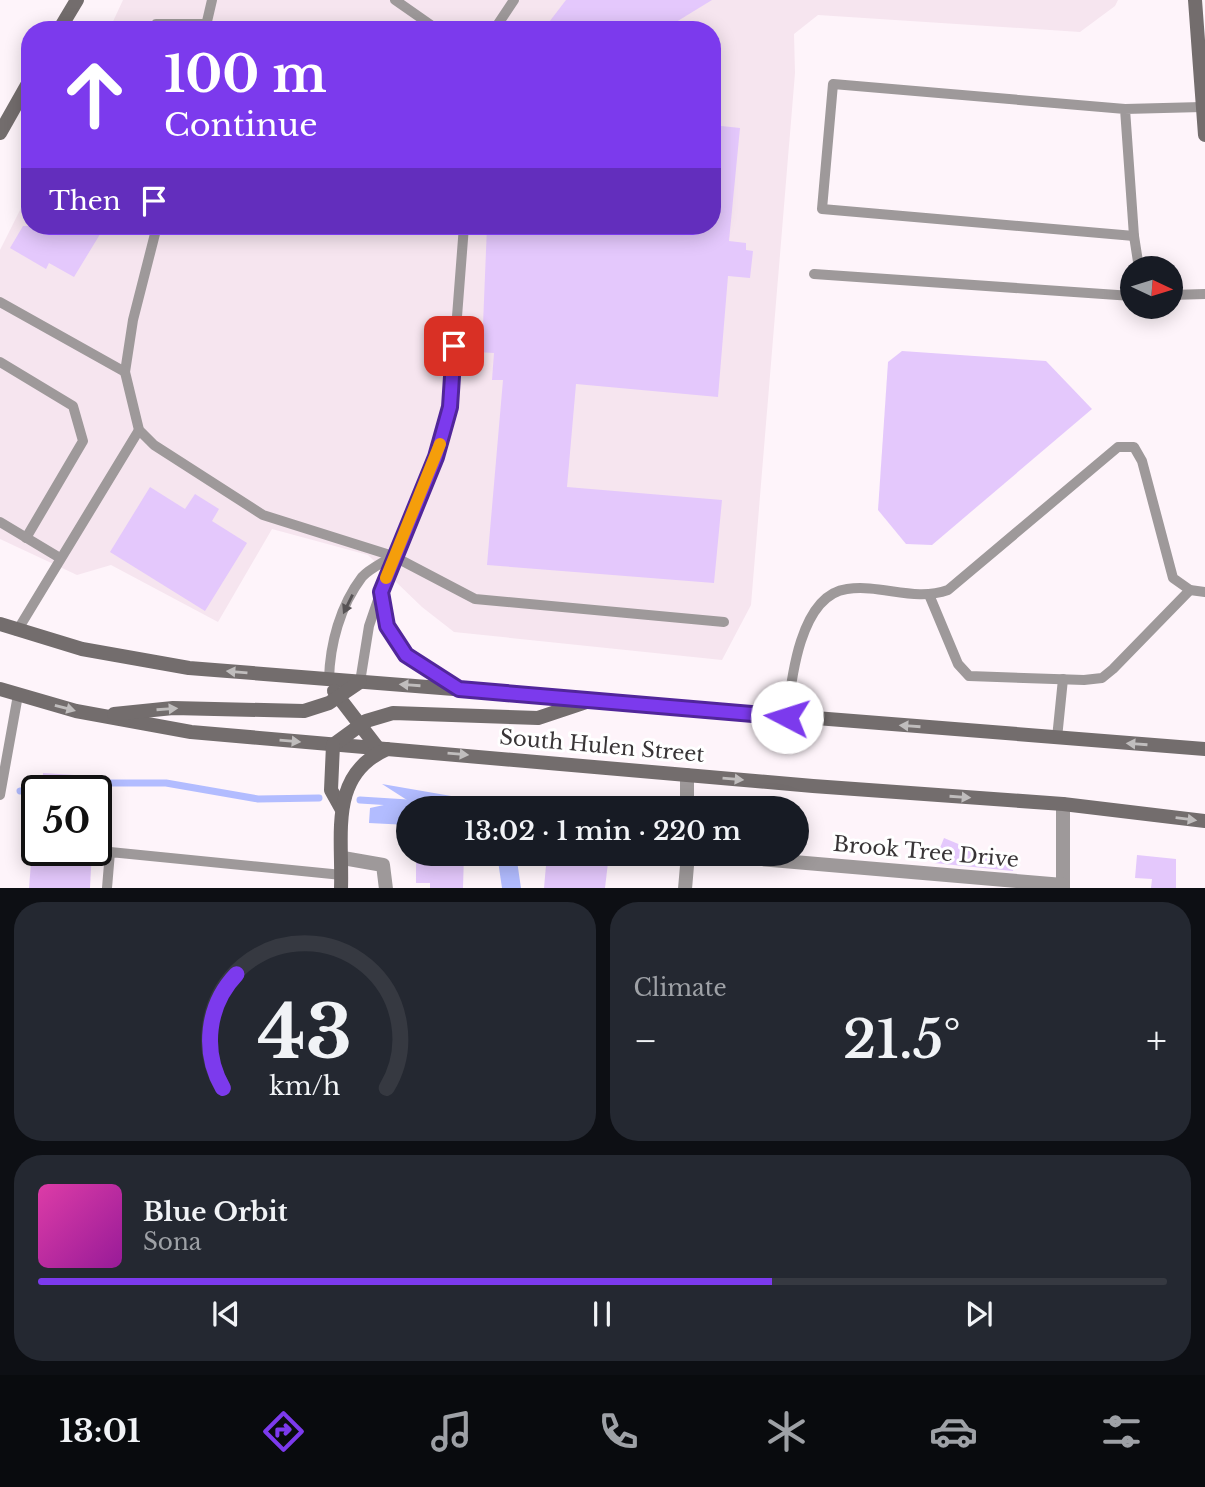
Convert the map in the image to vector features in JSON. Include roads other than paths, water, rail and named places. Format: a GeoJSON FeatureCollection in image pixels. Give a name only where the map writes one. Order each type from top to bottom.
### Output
{"type":"FeatureCollection","features":[{"type":"Feature","properties":{"kind":"main road"},"geometry":{"type":"LineString","coordinates":[[1195,0],[1200,35],[1205,135]]}},
{"type":"Feature","properties":{"kind":"main road"},"geometry":{"type":"LineString","coordinates":[[65,21],[77,3]]}},
{"type":"Feature","properties":{"kind":"main road"},"geometry":{"type":"LineString","coordinates":[[0,133],[21,96]]}},
{"type":"Feature","properties":{"kind":"main road"},"geometry":{"type":"LineString","coordinates":[[0,624],[17,631],[124,658],[190,668],[1205,750]]}},
{"type":"Feature","properties":{"kind":"main road"},"geometry":{"type":"LineString","coordinates":[[329,680],[357,726],[383,748],[361,765],[341,807],[341,881]]}},
{"type":"Feature","properties":{"kind":"main road"},"geometry":{"type":"LineString","coordinates":[[99,715],[173,708],[293,712],[315,709],[338,698],[360,682]]}},
{"type":"Feature","properties":{"kind":"main road","name":"South Hulen Street"},"geometry":{"type":"LineString","coordinates":[[0,689],[99,715],[191,732],[1063,804],[1205,821]]}},
{"type":"Feature","properties":{"kind":"main road"},"geometry":{"type":"LineString","coordinates":[[341,807],[331,790],[334,744],[357,726],[376,717],[407,712],[538,718],[592,700]]}},
{"type":"Feature","properties":{"kind":"street"},"geometry":{"type":"LineString","coordinates":[[687,775],[687,796]]}},
{"type":"Feature","properties":{"kind":"street"},"geometry":{"type":"LineString","coordinates":[[1063,804],[1063,887]]}},
{"type":"Feature","properties":{"kind":"street"},"geometry":{"type":"LineString","coordinates":[[343,858],[383,865],[386,888]]}},
{"type":"Feature","properties":{"kind":"street","name":"Brook Tree Drive"},"geometry":{"type":"LineString","coordinates":[[809,864],[1063,887]]}},
{"type":"Feature","properties":{"kind":"street"},"geometry":{"type":"LineString","coordinates":[[685,888],[687,866]]}},
{"type":"Feature","properties":{"kind":"lane"},"geometry":{"type":"LineString","coordinates":[[207,21],[212,0]]}},
{"type":"Feature","properties":{"kind":"lane"},"geometry":{"type":"LineString","coordinates":[[396,0],[425,21]]}},
{"type":"Feature","properties":{"kind":"lane"},"geometry":{"type":"LineString","coordinates":[[500,21],[514,0]]}},
{"type":"Feature","properties":{"kind":"lane"},"geometry":{"type":"LineString","coordinates":[[1135,236],[822,209],[833,83],[1125,109],[1202,107]]}},
{"type":"Feature","properties":{"kind":"lane"},"geometry":{"type":"LineString","coordinates":[[1125,109],[1138,256]]}},
{"type":"Feature","properties":{"kind":"lane"},"geometry":{"type":"LineString","coordinates":[[155,235],[133,320],[125,372],[139,430],[154,445],[262,515],[393,556],[475,599],[724,622]]}},
{"type":"Feature","properties":{"kind":"lane"},"geometry":{"type":"LineString","coordinates":[[360,682],[365,641],[381,592],[393,556],[436,457],[450,407],[463,235]]}},
{"type":"Feature","properties":{"kind":"lane"},"geometry":{"type":"LineString","coordinates":[[814,274],[1120,295]]}},
{"type":"Feature","properties":{"kind":"lane"},"geometry":{"type":"LineString","coordinates":[[1183,295],[1205,294]]}},
{"type":"Feature","properties":{"kind":"lane"},"geometry":{"type":"LineString","coordinates":[[0,302],[125,372]]}},
{"type":"Feature","properties":{"kind":"lane"},"geometry":{"type":"LineString","coordinates":[[0,362],[73,406],[83,441],[26,538]]}},
{"type":"Feature","properties":{"kind":"lane"},"geometry":{"type":"LineString","coordinates":[[17,631],[139,430]]}},
{"type":"Feature","properties":{"kind":"lane"},"geometry":{"type":"LineString","coordinates":[[787,717],[799,640],[814,614],[833,594],[848,589],[930,597],[948,590],[1118,447],[1134,446],[1142,461],[1173,578],[1190,590],[1205,592]]}},
{"type":"Feature","properties":{"kind":"lane"},"geometry":{"type":"LineString","coordinates":[[0,522],[60,558]]}},
{"type":"Feature","properties":{"kind":"lane"},"geometry":{"type":"LineString","coordinates":[[329,680],[330,649],[347,605],[363,576],[393,556]]}},
{"type":"Feature","properties":{"kind":"lane"},"geometry":{"type":"LineString","coordinates":[[930,597],[958,664],[969,676],[1102,678],[1190,590]]}},
{"type":"Feature","properties":{"kind":"lane"},"geometry":{"type":"LineString","coordinates":[[381,592],[387,626],[401,649],[412,662],[459,689]]}},
{"type":"Feature","properties":{"kind":"lane"},"geometry":{"type":"LineString","coordinates":[[1057,738],[1063,679]]}},
{"type":"Feature","properties":{"kind":"lane"},"geometry":{"type":"LineString","coordinates":[[0,795],[2,770],[18,695]]}},
{"type":"Feature","properties":{"kind":"lane"},"geometry":{"type":"LineString","coordinates":[[107,888],[110,852],[341,881]]}},
{"type":"Feature","properties":{"kind":"water"},"geometry":{"type":"Polygon","coordinates":[[[382,784],[451,796],[401,796],[382,784]]]}},
{"type":"Feature","properties":{"kind":"water"},"geometry":{"type":"Polygon","coordinates":[[[396,802],[396,824],[369,823],[370,808],[396,802]]]}},
{"type":"Feature","properties":{"kind":"water"},"geometry":{"type":"Polygon","coordinates":[[[499,866],[518,866],[521,888],[502,888],[499,866]]]}},
{"type":"Feature","properties":{"kind":"waterway"},"geometry":{"type":"LineString","coordinates":[[112,783],[166,783],[258,799],[319,798]]}},
{"type":"Feature","properties":{"kind":"waterway"},"geometry":{"type":"LineString","coordinates":[[360,800],[396,802]]}}]}
